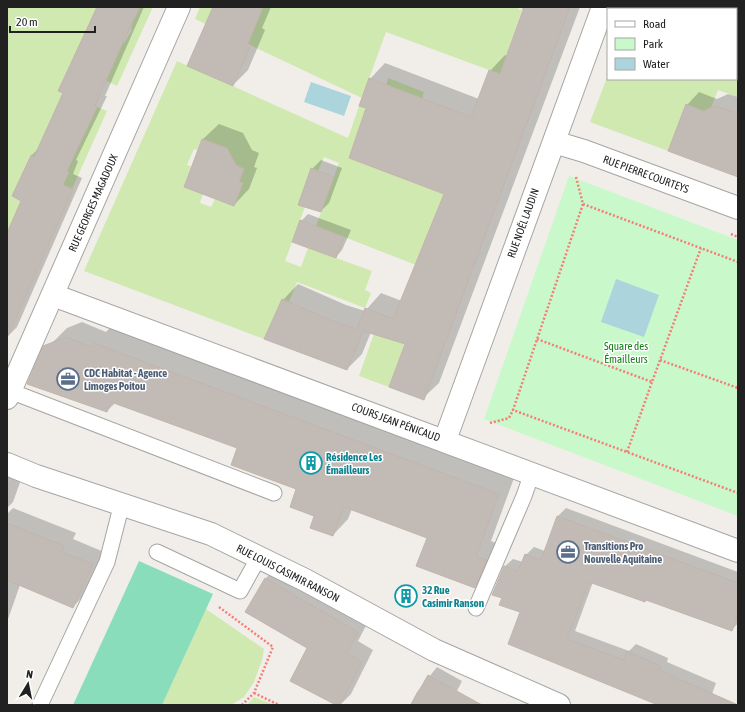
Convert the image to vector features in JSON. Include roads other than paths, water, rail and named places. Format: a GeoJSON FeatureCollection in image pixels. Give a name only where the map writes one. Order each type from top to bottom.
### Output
{"type":"FeatureCollection","features":[{"type":"Feature","properties":{"kind":"street","name":"RUE GEORGES MAGADOUX"},"geometry":{"type":"LineString","coordinates":[[8,395],[179,7]]}},
{"type":"Feature","properties":{"kind":"street","name":"RUE NOËL LAUDIN"},"geometry":{"type":"LineString","coordinates":[[445,440],[603,7]]}},
{"type":"Feature","properties":{"kind":"street","name":"RUE PIERRE COURTEYS"},"geometry":{"type":"LineString","coordinates":[[554,142],[584,151],[738,208]]}},
{"type":"Feature","properties":{"kind":"street","name":"COURS JEAN PÉNICAUD"},"geometry":{"type":"LineString","coordinates":[[53,295],[445,440],[738,551]]}},
{"type":"Feature","properties":{"kind":"street","name":"RUE LOUIS CASIMIR RANSON"},"geometry":{"type":"LineString","coordinates":[[7,464],[36,476],[122,503],[211,534],[259,557],[434,650],[558,705]]}},
{"type":"Feature","properties":{"kind":"lane"},"geometry":{"type":"LineString","coordinates":[[8,395],[274,494]]}},
{"type":"Feature","properties":{"kind":"lane"},"geometry":{"type":"LineString","coordinates":[[476,608],[524,496],[532,473]]}},
{"type":"Feature","properties":{"kind":"lane"},"geometry":{"type":"LineString","coordinates":[[40,705],[107,562],[122,503]]}},
{"type":"Feature","properties":{"kind":"lane"},"geometry":{"type":"LineString","coordinates":[[157,552],[240,591],[259,557]]}},
{"type":"Feature","properties":{"kind":"water"},"geometry":{"type":"Polygon","coordinates":[[[311,82],[351,96],[344,116],[304,102],[311,82]]]}},
{"type":"Feature","properties":{"kind":"water"},"geometry":{"type":"Polygon","coordinates":[[[616,279],[659,295],[644,337],[601,322],[616,279]]]}},
{"type":"Feature","properties":{"kind":"place","name":"CDC Habitat - Agence Limoges Poitou"},"geometry":{"type":"Point","coordinates":[68,379]}},
{"type":"Feature","properties":{"kind":"place","name":"Résidence Les Émailleurs"},"geometry":{"type":"Point","coordinates":[311,463]}},
{"type":"Feature","properties":{"kind":"place","name":"Transitions Pro Nouvelle Aquitaine"},"geometry":{"type":"Point","coordinates":[568,552]}},
{"type":"Feature","properties":{"kind":"place","name":"32 Rue Casimir Ranson"},"geometry":{"type":"Point","coordinates":[406,596]}},
{"type":"Feature","properties":{"kind":"park label","name":"Square des Émailleurs"},"geometry":{"type":"Point","coordinates":[626,352]}}]}
